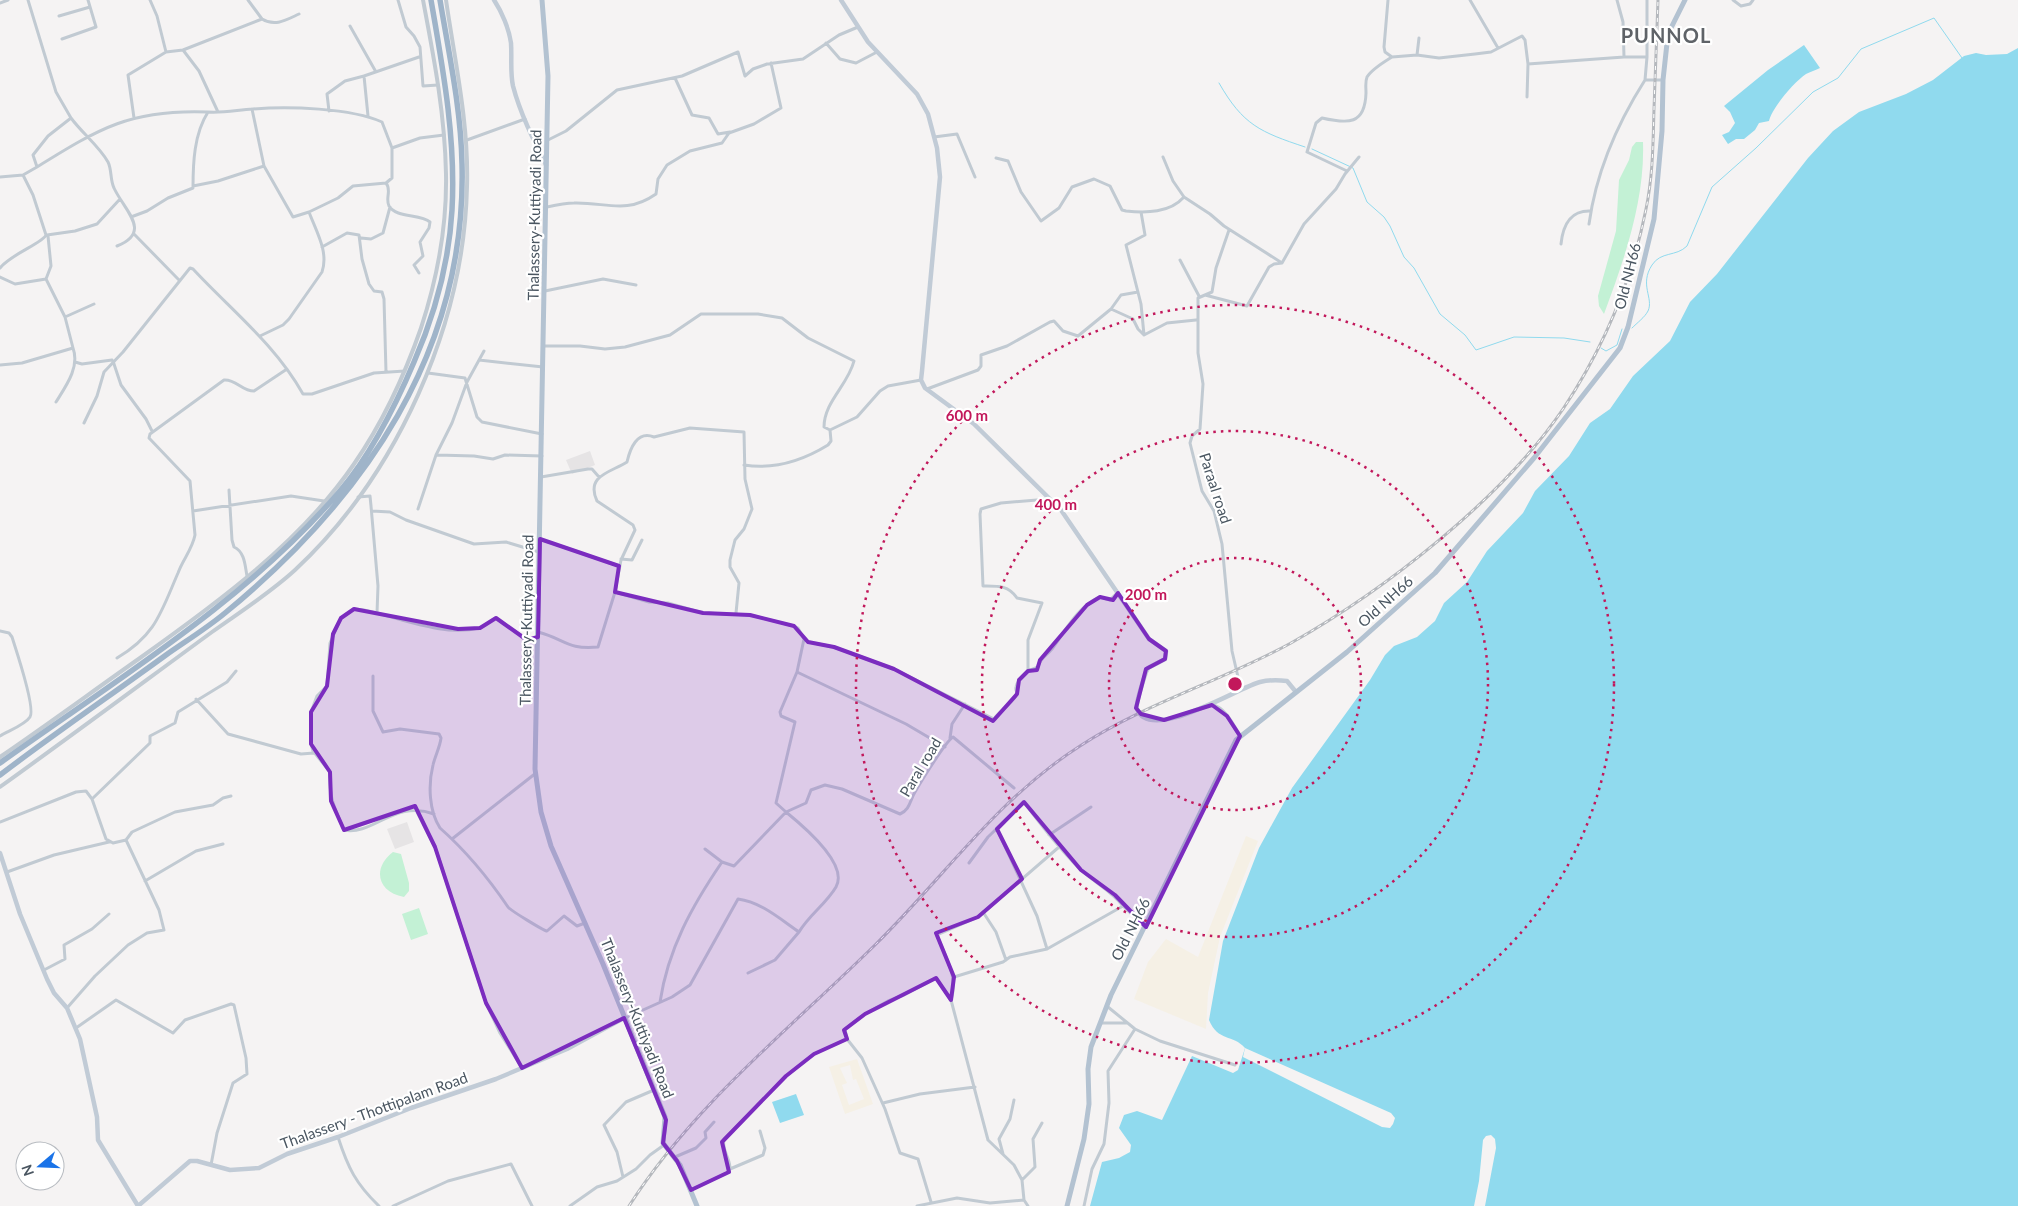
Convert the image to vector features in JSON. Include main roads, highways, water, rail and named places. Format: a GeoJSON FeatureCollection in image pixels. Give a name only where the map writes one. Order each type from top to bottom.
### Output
{"type":"FeatureCollection","features":[{"type":"Feature","properties":{"kind":"highway"},"geometry":{"type":"LineString","coordinates":[[0,763],[194,626],[264,566],[302,531],[341,489],[394,410],[423,341],[438,298],[448,246],[452,209],[448,99],[431,0]]}},
{"type":"Feature","properties":{"kind":"highway"},"geometry":{"type":"LineString","coordinates":[[0,775],[224,614],[268,575],[307,538],[373,458],[403,409],[432,345],[442,312],[460,219],[462,164],[459,121],[440,0]]}},
{"type":"Feature","properties":{"kind":"main road"},"geometry":{"type":"LineString","coordinates":[[494,0],[511,42],[512,77],[525,119],[548,169]]}},
{"type":"Feature","properties":{"kind":"main road","name":"Thalassery-Kuttiyadi Road"},"geometry":{"type":"LineString","coordinates":[[542,0],[548,76],[548,169],[536,774],[541,812],[551,846],[655,1090],[666,1120],[664,1145],[674,1157],[697,1206]]}},
{"type":"Feature","properties":{"kind":"main road"},"geometry":{"type":"LineString","coordinates":[[841,0],[877,52],[917,94],[928,114],[934,137],[940,177],[921,380],[927,389],[974,424],[1061,510],[1149,639],[1166,652],[1165,659],[1146,672],[1137,705],[1141,714],[1146,718],[1164,720],[1212,705],[1260,682],[1282,680],[1289,682],[1296,692]]}},
{"type":"Feature","properties":{"kind":"main road","name":"Old NH66"},"geometry":{"type":"LineString","coordinates":[[1067,1206],[1084,1139],[1089,1104],[1088,1069],[1091,1047],[1102,1024],[1111,995],[1236,740],[1354,645],[1456,552],[1620,348],[1628,326],[1654,219],[1662,131],[1663,80],[1668,34],[1685,0]]}},
{"type":"Feature","properties":{"kind":"main road"},"geometry":{"type":"LineString","coordinates":[[0,852],[20,914],[44,970],[54,993],[67,1008],[76,1028],[97,1117],[98,1140],[138,1206]]}},
{"type":"Feature","properties":{"kind":"main road","name":"Thalassery - Thottipalam Road"},"geometry":{"type":"LineString","coordinates":[[138,1206],[190,1161],[197,1161],[230,1170],[259,1168],[286,1154],[496,1079],[567,1049],[624,1018]]}},
{"type":"Feature","properties":{"kind":"water"},"geometry":{"type":"Polygon","coordinates":[[[1804,45],[1820,68],[1806,74],[1796,83],[1779,103],[1769,121],[1759,123],[1755,130],[1744,139],[1736,139],[1728,144],[1722,135],[1729,132],[1735,123],[1730,112],[1724,106],[1768,70],[1804,45]]]}},
{"type":"Feature","properties":{"kind":"water"},"geometry":{"type":"Polygon","coordinates":[[[2018,48],[2018,1206],[1090,1206],[1102,1162],[1119,1158],[1130,1152],[1131,1145],[1119,1128],[1124,1115],[1137,1111],[1162,1120],[1192,1056],[1233,1073],[1238,1070],[1245,1048],[1236,1041],[1217,1032],[1209,1020],[1223,941],[1259,848],[1292,788],[1370,680],[1385,655],[1394,646],[1417,637],[1435,621],[1444,603],[1467,582],[1487,551],[1523,513],[1535,491],[1569,456],[1590,423],[1610,409],[1633,376],[1670,341],[1690,302],[1717,274],[1808,158],[1833,131],[1859,112],[1906,94],[1933,80],[1964,56],[1976,53],[1986,55],[2007,54],[2018,48]]]}},
{"type":"Feature","properties":{"kind":"water"},"geometry":{"type":"Polygon","coordinates":[[[796,1094],[804,1115],[780,1123],[772,1102],[796,1094]]]}},
{"type":"Feature","properties":{"kind":"waterway"},"geometry":{"type":"LineString","coordinates":[[1632,328],[1648,311],[1648,272],[1652,265],[1660,258],[1678,252],[1687,246],[1712,187],[1756,148],[1813,92],[1838,78],[1861,49],[1934,18],[1962,58]]}},
{"type":"Feature","properties":{"kind":"waterway"},"geometry":{"type":"LineString","coordinates":[[1219,83],[1236,109],[1254,125],[1276,137],[1305,147]]}},
{"type":"Feature","properties":{"kind":"waterway"},"geometry":{"type":"LineString","coordinates":[[1312,149],[1353,168],[1367,202],[1384,217],[1390,226],[1404,257],[1414,268],[1440,314],[1465,335],[1476,350],[1514,337],[1564,338],[1590,342]]}},
{"type":"Feature","properties":{"kind":"waterway"},"geometry":{"type":"LineString","coordinates":[[1601,348],[1606,351],[1617,345],[1622,329]]}},
{"type":"Feature","properties":{"kind":"railway"},"geometry":{"type":"LineString","coordinates":[[629,1206],[655,1169],[713,1100],[876,944],[997,814],[1050,767],[1105,731],[1131,717],[1265,657],[1365,597],[1439,540],[1475,509],[1538,443],[1563,409],[1591,362],[1614,313],[1633,262],[1648,197],[1651,172],[1658,0]]}},
{"type":"Feature","properties":{"kind":"district","name":"PUNNOL"},"geometry":{"type":"Point","coordinates":[1666,35]}}]}
